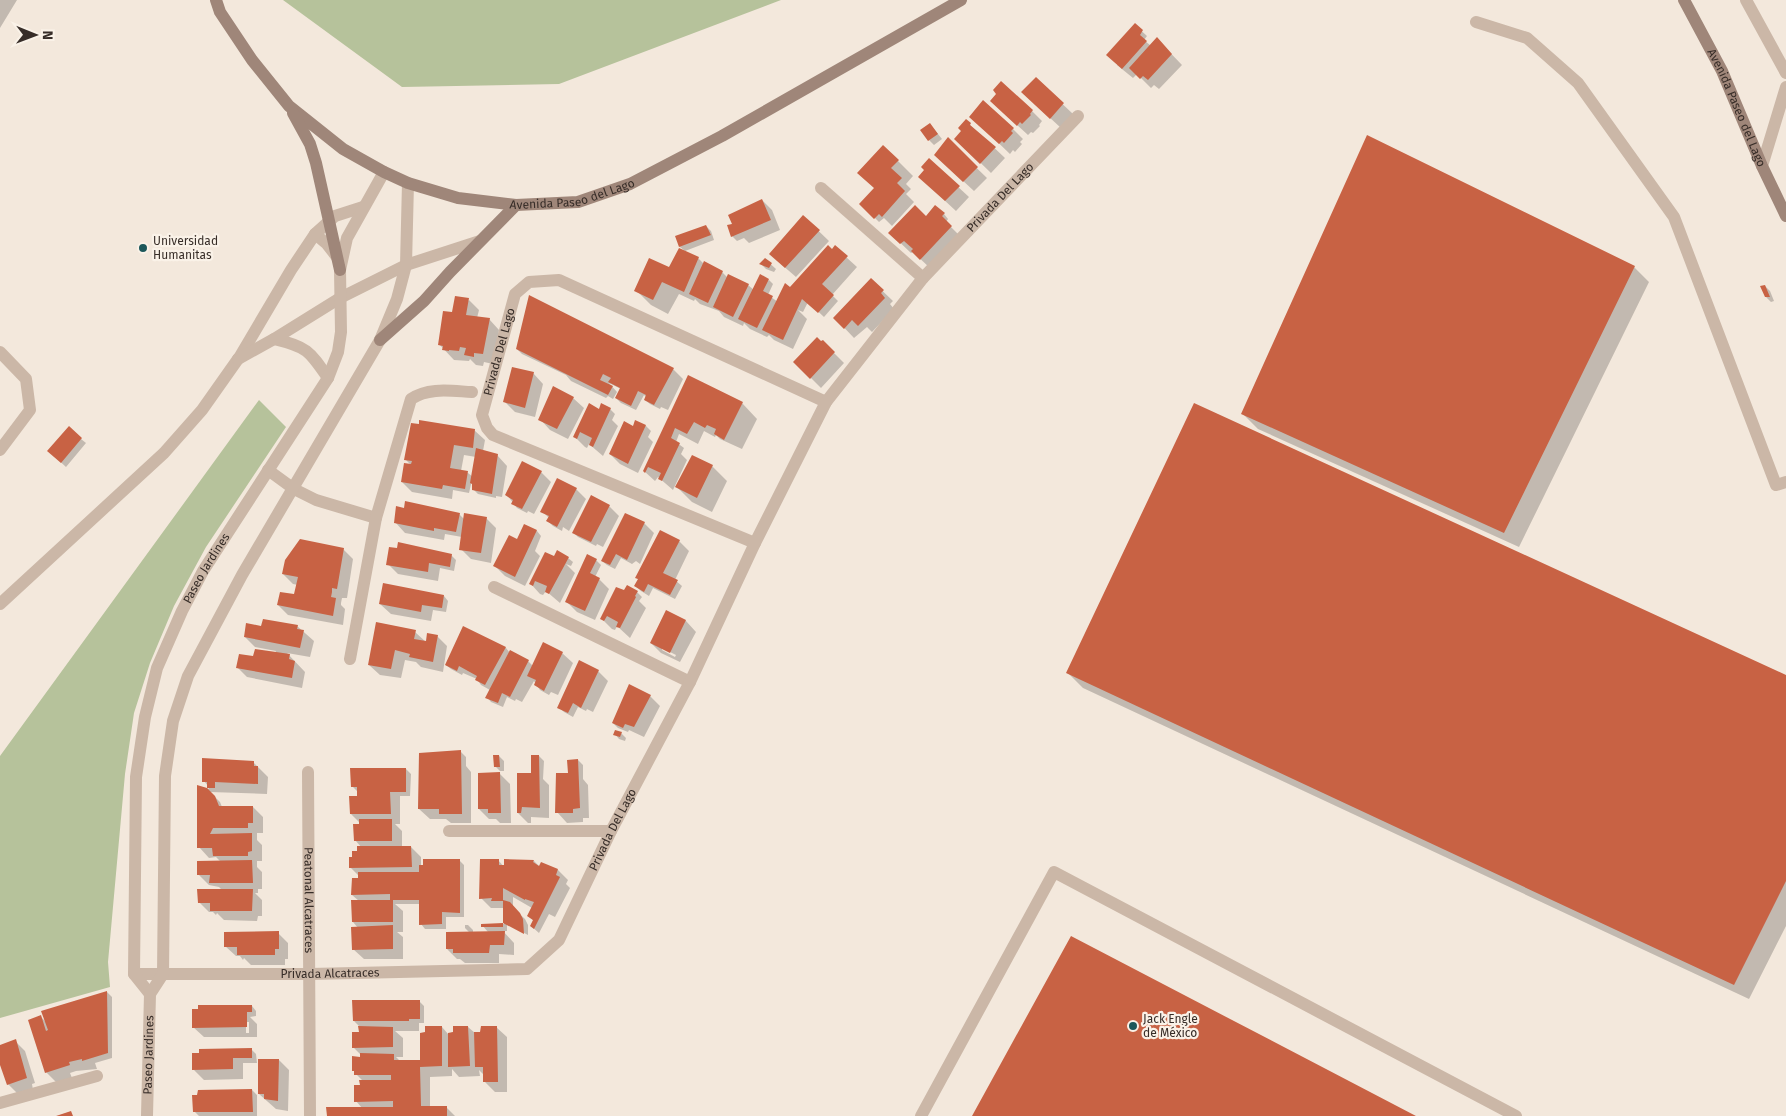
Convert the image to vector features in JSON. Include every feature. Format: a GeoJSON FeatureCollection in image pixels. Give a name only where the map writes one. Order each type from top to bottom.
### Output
{"type":"FeatureCollection","features":[{"type":"Feature","properties":{"kind":"main road","name":"Avenida Paseo del Lago"},"geometry":{"type":"LineString","coordinates":[[216,0],[220,12],[252,60],[289,106],[343,149],[408,183],[458,198],[516,206],[578,202],[630,184],[722,136],[962,0]]}},
{"type":"Feature","properties":{"kind":"main road","name":"Avenida Paseo del Lago"},"geometry":{"type":"LineString","coordinates":[[1684,0],[1722,71],[1762,166],[1786,216]]}},
{"type":"Feature","properties":{"kind":"main road"},"geometry":{"type":"LineString","coordinates":[[289,106],[310,144],[316,163],[338,263]]}},
{"type":"Feature","properties":{"kind":"main road"},"geometry":{"type":"LineString","coordinates":[[380,340],[424,301],[480,241],[516,206]]}},
{"type":"Feature","properties":{"kind":"street"},"geometry":{"type":"LineString","coordinates":[[1746,0],[1786,72]]}},
{"type":"Feature","properties":{"kind":"street"},"geometry":{"type":"LineString","coordinates":[[1476,22],[1527,38],[1578,83],[1674,217],[1776,485],[1786,482]]}},
{"type":"Feature","properties":{"kind":"street"},"geometry":{"type":"LineString","coordinates":[[1762,166],[1786,86]]}},
{"type":"Feature","properties":{"kind":"street","name":"Privada Del Lago"},"geometry":{"type":"LineString","coordinates":[[527,969],[559,940],[611,831],[690,682],[755,543],[826,402],[923,278],[1078,116]]}},
{"type":"Feature","properties":{"kind":"street","name":"Paseo Jardines"},"geometry":{"type":"LineString","coordinates":[[134,974],[136,777],[145,717],[157,668],[182,611],[203,571],[328,378],[338,352],[341,332],[338,263],[346,238],[384,172]]}},
{"type":"Feature","properties":{"kind":"street"},"geometry":{"type":"LineString","coordinates":[[134,974],[150,994],[164,974],[165,776],[173,721],[188,676],[242,576],[380,340],[398,299],[406,265],[408,183]]}},
{"type":"Feature","properties":{"kind":"street"},"geometry":{"type":"LineString","coordinates":[[821,188],[923,278]]}},
{"type":"Feature","properties":{"kind":"street"},"geometry":{"type":"LineString","coordinates":[[0,604],[164,453],[202,410],[238,359],[291,270],[315,234],[335,216],[346,211],[363,208]]}},
{"type":"Feature","properties":{"kind":"street"},"geometry":{"type":"LineString","coordinates":[[315,234],[327,244],[338,263]]}},
{"type":"Feature","properties":{"kind":"street"},"geometry":{"type":"LineString","coordinates":[[238,359],[340,298],[406,265],[480,241]]}},
{"type":"Feature","properties":{"kind":"street","name":"Privada Del Lago"},"geometry":{"type":"LineString","coordinates":[[755,543],[493,435],[487,428],[482,416],[515,294],[528,282],[559,280],[826,402]]}},
{"type":"Feature","properties":{"kind":"street"},"geometry":{"type":"LineString","coordinates":[[274,339],[305,349],[315,359],[328,378]]}},
{"type":"Feature","properties":{"kind":"street"},"geometry":{"type":"LineString","coordinates":[[0,352],[26,379],[30,410],[0,450]]}},
{"type":"Feature","properties":{"kind":"street","name":"Privada Del Lago"},"geometry":{"type":"LineString","coordinates":[[350,659],[376,518],[411,399],[429,390],[472,392]]}},
{"type":"Feature","properties":{"kind":"street"},"geometry":{"type":"LineString","coordinates":[[268,470],[294,489],[316,500],[376,518]]}},
{"type":"Feature","properties":{"kind":"street"},"geometry":{"type":"LineString","coordinates":[[494,587],[690,682]]}},
{"type":"Feature","properties":{"kind":"street","name":"Peatonal Alcatraces"},"geometry":{"type":"LineString","coordinates":[[308,772],[310,1116]]}},
{"type":"Feature","properties":{"kind":"street"},"geometry":{"type":"LineString","coordinates":[[450,831],[611,831]]}},
{"type":"Feature","properties":{"kind":"street"},"geometry":{"type":"LineString","coordinates":[[921,1116],[1054,872],[1516,1116]]}},
{"type":"Feature","properties":{"kind":"street","name":"Privada Alcatraces"},"geometry":{"type":"LineString","coordinates":[[134,974],[310,974],[527,969]]}},
{"type":"Feature","properties":{"kind":"street","name":"Paseo Jardines"},"geometry":{"type":"LineString","coordinates":[[147,1116],[150,994]]}},
{"type":"Feature","properties":{"kind":"street"},"geometry":{"type":"LineString","coordinates":[[0,1103],[96,1076]]}},
{"type":"Feature","properties":{"kind":"green space"},"geometry":{"type":"Polygon","coordinates":[[[283,0],[781,0],[559,84],[402,87],[283,0]]]}},
{"type":"Feature","properties":{"kind":"green space"},"geometry":{"type":"Polygon","coordinates":[[[259,400],[286,427],[206,547],[174,606],[150,663],[134,713],[125,774],[108,962],[110,987],[0,1018],[0,756],[259,400]]]}},
{"type":"Feature","properties":{"kind":"building"},"geometry":{"type":"Polygon","coordinates":[[[1135,23],[1143,30],[1140,35],[1147,41],[1122,69],[1106,55],[1135,23]]]}},
{"type":"Feature","properties":{"kind":"building"},"geometry":{"type":"Polygon","coordinates":[[[1157,37],[1172,54],[1148,80],[1143,76],[1140,79],[1129,68],[1157,37]]]}},
{"type":"Feature","properties":{"kind":"building"},"geometry":{"type":"Polygon","coordinates":[[[1036,77],[1064,103],[1050,119],[1021,92],[1036,77]]]}},
{"type":"Feature","properties":{"kind":"building"},"geometry":{"type":"Polygon","coordinates":[[[1001,81],[1033,110],[1031,115],[1022,124],[1020,122],[1017,126],[990,101],[996,94],[993,90],[1001,81]]]}},
{"type":"Feature","properties":{"kind":"building"},"geometry":{"type":"Polygon","coordinates":[[[983,100],[1014,128],[1011,131],[1013,133],[1004,143],[1002,141],[999,144],[969,117],[983,100]]]}},
{"type":"Feature","properties":{"kind":"building"},"geometry":{"type":"Polygon","coordinates":[[[966,119],[971,123],[970,125],[996,147],[980,164],[954,139],[961,131],[958,128],[966,119]]]}},
{"type":"Feature","properties":{"kind":"building"},"geometry":{"type":"Polygon","coordinates":[[[930,123],[938,134],[928,141],[920,130],[930,123]]]}},
{"type":"Feature","properties":{"kind":"building"},"geometry":{"type":"Polygon","coordinates":[[[1367,135],[1635,266],[1504,533],[1241,414],[1367,135]]]}},
{"type":"Feature","properties":{"kind":"building"},"geometry":{"type":"Polygon","coordinates":[[[948,137],[978,167],[963,182],[934,155],[948,137]]]}},
{"type":"Feature","properties":{"kind":"building"},"geometry":{"type":"Polygon","coordinates":[[[883,145],[899,160],[891,168],[902,178],[897,183],[905,191],[882,217],[879,214],[874,219],[859,204],[874,188],[857,173],[883,145]]]}},
{"type":"Feature","properties":{"kind":"building"},"geometry":{"type":"Polygon","coordinates":[[[929,158],[960,186],[945,201],[918,177],[924,170],[921,167],[929,158]]]}},
{"type":"Feature","properties":{"kind":"building"},"geometry":{"type":"Polygon","coordinates":[[[762,199],[771,220],[731,237],[727,225],[732,224],[728,215],[762,199]]]}},
{"type":"Feature","properties":{"kind":"building"},"geometry":{"type":"Polygon","coordinates":[[[915,205],[926,216],[935,205],[945,213],[942,216],[952,226],[920,260],[911,251],[913,249],[904,241],[900,244],[888,233],[915,205]]]}},
{"type":"Feature","properties":{"kind":"building"},"geometry":{"type":"Polygon","coordinates":[[[803,215],[820,230],[785,268],[769,254],[803,215]]]}},
{"type":"Feature","properties":{"kind":"building"},"geometry":{"type":"Polygon","coordinates":[[[706,225],[711,235],[679,247],[675,236],[706,225]]]}},
{"type":"Feature","properties":{"kind":"building"},"geometry":{"type":"Polygon","coordinates":[[[828,245],[832,249],[835,245],[848,256],[822,284],[834,295],[818,313],[802,299],[783,340],[762,330],[785,283],[790,287],[828,245]]]}},
{"type":"Feature","properties":{"kind":"building"},"geometry":{"type":"Polygon","coordinates":[[[679,248],[699,257],[684,292],[662,282],[653,300],[634,291],[649,258],[669,267],[679,248]]]}},
{"type":"Feature","properties":{"kind":"building"},"geometry":{"type":"Polygon","coordinates":[[[765,258],[772,263],[769,268],[759,264],[765,258]]]}},
{"type":"Feature","properties":{"kind":"building"},"geometry":{"type":"Polygon","coordinates":[[[704,261],[723,271],[708,303],[689,294],[704,261]]]}},
{"type":"Feature","properties":{"kind":"building"},"geometry":{"type":"Polygon","coordinates":[[[728,274],[749,284],[733,317],[713,307],[728,274]]]}},
{"type":"Feature","properties":{"kind":"building"},"geometry":{"type":"Polygon","coordinates":[[[760,274],[769,279],[763,291],[773,296],[757,328],[738,319],[760,274]]]}},
{"type":"Feature","properties":{"kind":"building"},"geometry":{"type":"Polygon","coordinates":[[[871,278],[884,290],[881,293],[885,298],[858,326],[852,320],[844,329],[833,318],[871,278]]]}},
{"type":"Feature","properties":{"kind":"building"},"geometry":{"type":"Polygon","coordinates":[[[1765,285],[1770,297],[1765,297],[1760,286],[1765,285]]]}},
{"type":"Feature","properties":{"kind":"building"},"geometry":{"type":"Polygon","coordinates":[[[529,295],[674,368],[654,405],[644,400],[646,395],[638,391],[631,406],[615,398],[620,388],[608,382],[611,378],[603,374],[600,380],[613,386],[608,395],[516,349],[529,295]]]}},
{"type":"Feature","properties":{"kind":"building"},"geometry":{"type":"Polygon","coordinates":[[[455,296],[469,298],[466,315],[490,318],[483,354],[474,353],[474,357],[464,355],[466,348],[460,347],[459,351],[449,351],[442,350],[443,346],[438,345],[443,311],[452,312],[455,296]]]}},
{"type":"Feature","properties":{"kind":"building"},"geometry":{"type":"Polygon","coordinates":[[[817,337],[821,341],[823,340],[835,352],[810,379],[793,362],[817,337]]]}},
{"type":"Feature","properties":{"kind":"building"},"geometry":{"type":"Polygon","coordinates":[[[512,367],[534,372],[525,408],[503,402],[512,367]]]}},
{"type":"Feature","properties":{"kind":"building"},"geometry":{"type":"Polygon","coordinates":[[[688,375],[743,402],[724,440],[714,434],[716,429],[707,425],[705,428],[694,422],[687,434],[675,428],[671,438],[680,443],[662,481],[658,479],[661,473],[648,467],[645,473],[643,471],[688,375]]]}},
{"type":"Feature","properties":{"kind":"building"},"geometry":{"type":"Polygon","coordinates":[[[553,386],[574,397],[557,429],[538,420],[553,386]]]}},
{"type":"Feature","properties":{"kind":"building"},"geometry":{"type":"Polygon","coordinates":[[[589,403],[599,409],[601,403],[611,408],[593,447],[589,445],[592,438],[580,432],[577,439],[573,437],[589,403]]]}},
{"type":"Feature","properties":{"kind":"building"},"geometry":{"type":"Polygon","coordinates":[[[1194,403],[1786,675],[1786,881],[1734,985],[1066,673],[1194,403]]]}},
{"type":"Feature","properties":{"kind":"building"},"geometry":{"type":"Polygon","coordinates":[[[419,420],[475,429],[473,448],[454,445],[450,468],[468,471],[465,489],[443,485],[442,489],[401,482],[404,463],[411,464],[412,461],[404,460],[411,423],[419,424],[419,420]]]}},
{"type":"Feature","properties":{"kind":"building"},"geometry":{"type":"Polygon","coordinates":[[[635,420],[646,425],[628,464],[609,454],[624,421],[633,426],[635,420]]]}},
{"type":"Feature","properties":{"kind":"building"},"geometry":{"type":"Polygon","coordinates":[[[69,426],[82,438],[61,463],[47,451],[69,426]]]}},
{"type":"Feature","properties":{"kind":"building"},"geometry":{"type":"Polygon","coordinates":[[[476,448],[498,454],[492,494],[472,490],[472,484],[470,483],[476,448]]]}},
{"type":"Feature","properties":{"kind":"building"},"geometry":{"type":"Polygon","coordinates":[[[692,455],[713,465],[697,498],[675,487],[692,455]]]}},
{"type":"Feature","properties":{"kind":"building"},"geometry":{"type":"Polygon","coordinates":[[[522,461],[542,471],[522,509],[511,504],[513,500],[505,495],[522,461]]]}},
{"type":"Feature","properties":{"kind":"building"},"geometry":{"type":"Polygon","coordinates":[[[557,478],[577,488],[557,527],[546,521],[549,516],[540,512],[557,478]]]}},
{"type":"Feature","properties":{"kind":"building"},"geometry":{"type":"Polygon","coordinates":[[[591,495],[610,505],[591,542],[572,533],[591,495]]]}},
{"type":"Feature","properties":{"kind":"building"},"geometry":{"type":"Polygon","coordinates":[[[405,501],[460,513],[456,532],[434,528],[434,531],[394,523],[396,506],[404,508],[405,501]]]}},
{"type":"Feature","properties":{"kind":"building"},"geometry":{"type":"Polygon","coordinates":[[[464,513],[487,517],[481,553],[459,550],[464,513]]]}},
{"type":"Feature","properties":{"kind":"building"},"geometry":{"type":"Polygon","coordinates":[[[625,513],[645,522],[627,560],[616,554],[610,565],[601,561],[625,513]]]}},
{"type":"Feature","properties":{"kind":"building"},"geometry":{"type":"Polygon","coordinates":[[[524,524],[537,530],[515,577],[493,566],[509,535],[517,539],[524,524]]]}},
{"type":"Feature","properties":{"kind":"building"},"geometry":{"type":"Polygon","coordinates":[[[660,530],[680,540],[663,573],[678,580],[670,595],[648,584],[644,592],[634,586],[638,579],[635,578],[660,530]]]}},
{"type":"Feature","properties":{"kind":"building"},"geometry":{"type":"Polygon","coordinates":[[[300,539],[344,548],[337,589],[332,588],[331,597],[336,598],[333,616],[277,605],[280,592],[294,594],[298,577],[282,574],[285,560],[300,539]]]}},
{"type":"Feature","properties":{"kind":"building"},"geometry":{"type":"Polygon","coordinates":[[[398,542],[452,554],[450,567],[429,563],[428,572],[386,565],[389,547],[397,548],[398,542]]]}},
{"type":"Feature","properties":{"kind":"building"},"geometry":{"type":"Polygon","coordinates":[[[557,550],[569,557],[549,594],[545,592],[547,586],[535,581],[533,586],[529,584],[545,552],[554,556],[557,550]]]}},
{"type":"Feature","properties":{"kind":"building"},"geometry":{"type":"Polygon","coordinates":[[[587,554],[597,559],[590,573],[600,578],[585,611],[565,602],[587,554]]]}},
{"type":"Feature","properties":{"kind":"building"},"geometry":{"type":"Polygon","coordinates":[[[383,583],[444,595],[442,608],[422,605],[421,612],[379,604],[383,583]]]}},
{"type":"Feature","properties":{"kind":"building"},"geometry":{"type":"Polygon","coordinates":[[[627,585],[638,591],[620,628],[616,627],[618,622],[607,616],[604,621],[600,619],[616,587],[624,590],[627,585]]]}},
{"type":"Feature","properties":{"kind":"building"},"geometry":{"type":"Polygon","coordinates":[[[666,610],[686,620],[670,653],[650,643],[666,610]]]}},
{"type":"Feature","properties":{"kind":"building"},"geometry":{"type":"Polygon","coordinates":[[[263,619],[298,625],[297,629],[304,630],[300,648],[244,637],[246,623],[261,626],[263,619]]]}},
{"type":"Feature","properties":{"kind":"building"},"geometry":{"type":"Polygon","coordinates":[[[376,622],[416,630],[414,639],[426,641],[427,633],[438,635],[433,662],[409,657],[410,654],[395,650],[391,669],[368,665],[376,622]]]}},
{"type":"Feature","properties":{"kind":"building"},"geometry":{"type":"Polygon","coordinates":[[[463,626],[506,647],[485,685],[475,680],[477,676],[459,666],[457,671],[445,665],[463,626]]]}},
{"type":"Feature","properties":{"kind":"building"},"geometry":{"type":"Polygon","coordinates":[[[543,642],[563,652],[544,691],[534,685],[536,680],[527,676],[543,642]]]}},
{"type":"Feature","properties":{"kind":"building"},"geometry":{"type":"Polygon","coordinates":[[[255,649],[290,654],[289,659],[295,661],[292,678],[236,668],[239,654],[253,656],[255,649]]]}},
{"type":"Feature","properties":{"kind":"building"},"geometry":{"type":"Polygon","coordinates":[[[510,650],[529,660],[510,697],[502,693],[498,703],[485,698],[510,650]]]}},
{"type":"Feature","properties":{"kind":"building"},"geometry":{"type":"Polygon","coordinates":[[[579,660],[599,670],[581,708],[573,703],[568,713],[557,708],[579,660]]]}},
{"type":"Feature","properties":{"kind":"building"},"geometry":{"type":"Polygon","coordinates":[[[629,684],[651,695],[634,727],[625,724],[623,728],[612,723],[629,684]]]}},
{"type":"Feature","properties":{"kind":"building"},"geometry":{"type":"Polygon","coordinates":[[[615,730],[622,732],[620,737],[613,735],[615,730]]]}},
{"type":"Feature","properties":{"kind":"building"},"geometry":{"type":"Polygon","coordinates":[[[461,750],[462,814],[439,814],[439,809],[418,809],[419,753],[461,750]]]}},
{"type":"Feature","properties":{"kind":"building"},"geometry":{"type":"Polygon","coordinates":[[[493,755],[499,755],[500,767],[494,767],[493,755]]]}},
{"type":"Feature","properties":{"kind":"building"},"geometry":{"type":"Polygon","coordinates":[[[531,755],[539,755],[540,808],[522,807],[521,813],[517,813],[517,773],[531,773],[531,755]]]}},
{"type":"Feature","properties":{"kind":"building"},"geometry":{"type":"Polygon","coordinates":[[[202,758],[254,761],[254,766],[258,766],[258,784],[215,782],[215,788],[207,788],[207,782],[202,782],[202,758]]]}},
{"type":"Feature","properties":{"kind":"building"},"geometry":{"type":"Polygon","coordinates":[[[578,759],[580,808],[573,809],[573,813],[555,813],[556,773],[568,773],[567,760],[578,759]]]}},
{"type":"Feature","properties":{"kind":"building"},"geometry":{"type":"Polygon","coordinates":[[[350,768],[406,768],[406,792],[390,792],[391,814],[350,814],[349,796],[357,796],[357,787],[351,787],[350,768]]]}},
{"type":"Feature","properties":{"kind":"building"},"geometry":{"type":"Polygon","coordinates":[[[500,772],[501,813],[488,813],[488,809],[478,809],[478,773],[500,772]]]}},
{"type":"Feature","properties":{"kind":"building"},"geometry":{"type":"Polygon","coordinates":[[[197,785],[207,788],[215,796],[219,806],[253,806],[253,823],[248,823],[248,828],[213,828],[210,834],[252,833],[252,851],[248,852],[248,856],[213,856],[212,848],[197,848],[197,785]]]}},
{"type":"Feature","properties":{"kind":"building"},"geometry":{"type":"Polygon","coordinates":[[[359,819],[392,819],[392,841],[354,841],[353,824],[359,824],[359,819]]]}},
{"type":"Feature","properties":{"kind":"building"},"geometry":{"type":"Polygon","coordinates":[[[357,846],[411,846],[412,867],[349,868],[349,857],[352,857],[352,851],[357,851],[357,846]]]}},
{"type":"Feature","properties":{"kind":"building"},"geometry":{"type":"Polygon","coordinates":[[[423,859],[460,859],[460,913],[442,912],[442,924],[419,925],[419,900],[393,900],[393,922],[352,922],[351,900],[390,900],[390,894],[351,895],[352,878],[358,878],[358,872],[419,872],[419,865],[423,865],[423,859]]]}},
{"type":"Feature","properties":{"kind":"building"},"geometry":{"type":"Polygon","coordinates":[[[480,859],[499,859],[499,865],[504,865],[504,859],[534,860],[533,862],[539,866],[541,862],[558,869],[556,875],[560,877],[534,929],[530,926],[533,920],[527,916],[534,902],[525,900],[503,888],[503,900],[510,902],[523,919],[524,934],[503,923],[503,901],[491,901],[492,898],[479,899],[480,859]]]}},
{"type":"Feature","properties":{"kind":"building"},"geometry":{"type":"Polygon","coordinates":[[[252,860],[253,883],[209,883],[210,875],[197,875],[197,861],[252,860]]]}},
{"type":"Feature","properties":{"kind":"building"},"geometry":{"type":"Polygon","coordinates":[[[197,889],[253,889],[252,911],[210,911],[210,903],[198,903],[197,889]]]}},
{"type":"Feature","properties":{"kind":"building"},"geometry":{"type":"Polygon","coordinates":[[[503,923],[503,927],[481,927],[481,924],[503,923]]]}},
{"type":"Feature","properties":{"kind":"building"},"geometry":{"type":"Polygon","coordinates":[[[393,925],[393,949],[352,950],[351,927],[393,925]]]}},
{"type":"Feature","properties":{"kind":"building"},"geometry":{"type":"Polygon","coordinates":[[[279,931],[279,949],[275,949],[275,955],[237,955],[237,947],[224,947],[224,932],[279,931]]]}},
{"type":"Feature","properties":{"kind":"building"},"geometry":{"type":"Polygon","coordinates":[[[505,931],[504,945],[490,945],[489,953],[453,953],[453,949],[446,949],[446,932],[505,931]]]}},
{"type":"Feature","properties":{"kind":"building","name":"Jack Engle de México"},"geometry":{"type":"Polygon","coordinates":[[[1071,936],[1416,1116],[972,1116],[1071,936]]]}},
{"type":"Feature","properties":{"kind":"building"},"geometry":{"type":"Polygon","coordinates":[[[107,991],[108,1053],[82,1061],[82,1059],[69,1062],[70,1065],[45,1073],[28,1020],[41,1015],[46,1031],[48,1030],[41,1011],[107,991]]]}},
{"type":"Feature","properties":{"kind":"building"},"geometry":{"type":"Polygon","coordinates":[[[352,1000],[420,1000],[420,1019],[409,1019],[409,1021],[353,1021],[352,1000]]]}},
{"type":"Feature","properties":{"kind":"building"},"geometry":{"type":"Polygon","coordinates":[[[198,1005],[252,1005],[252,1012],[247,1012],[247,1027],[192,1028],[192,1009],[198,1009],[198,1005]]]}},
{"type":"Feature","properties":{"kind":"building"},"geometry":{"type":"Polygon","coordinates":[[[358,1026],[393,1027],[393,1047],[352,1048],[352,1032],[359,1032],[358,1026]]]}},
{"type":"Feature","properties":{"kind":"building"},"geometry":{"type":"Polygon","coordinates":[[[425,1026],[442,1026],[442,1066],[420,1067],[421,1106],[447,1106],[447,1116],[327,1116],[326,1107],[393,1107],[393,1101],[354,1102],[354,1085],[360,1085],[359,1080],[391,1080],[391,1075],[354,1075],[354,1071],[352,1071],[352,1056],[360,1057],[360,1053],[394,1054],[394,1060],[420,1060],[420,1033],[425,1032],[425,1026]]]}},
{"type":"Feature","properties":{"kind":"building"},"geometry":{"type":"Polygon","coordinates":[[[453,1026],[468,1026],[470,1066],[448,1067],[448,1033],[453,1032],[453,1026]]]}},
{"type":"Feature","properties":{"kind":"building"},"geometry":{"type":"Polygon","coordinates":[[[481,1026],[497,1026],[498,1082],[483,1082],[483,1067],[475,1067],[474,1032],[480,1032],[481,1026]]]}},
{"type":"Feature","properties":{"kind":"building"},"geometry":{"type":"Polygon","coordinates":[[[16,1039],[27,1078],[7,1085],[0,1065],[0,1045],[16,1039]]]}},
{"type":"Feature","properties":{"kind":"building"},"geometry":{"type":"Polygon","coordinates":[[[252,1048],[252,1058],[233,1058],[233,1069],[192,1070],[192,1053],[199,1053],[199,1049],[252,1048]]]}},
{"type":"Feature","properties":{"kind":"building"},"geometry":{"type":"Polygon","coordinates":[[[258,1059],[279,1059],[278,1101],[264,1099],[264,1094],[258,1094],[258,1059]]]}},
{"type":"Feature","properties":{"kind":"building"},"geometry":{"type":"Polygon","coordinates":[[[252,1089],[253,1112],[193,1112],[192,1095],[197,1095],[198,1090],[252,1089]]]}},
{"type":"Feature","properties":{"kind":"building"},"geometry":{"type":"Polygon","coordinates":[[[71,1111],[73,1116],[56,1116],[71,1111]]]}},
{"type":"Feature","properties":{"kind":"place","name":"Universidad Humanitas"},"geometry":{"type":"Point","coordinates":[143,248]}},
{"type":"Feature","properties":{"kind":"place","name":"Jack Engle de México"},"geometry":{"type":"Point","coordinates":[1133,1026]}}]}
